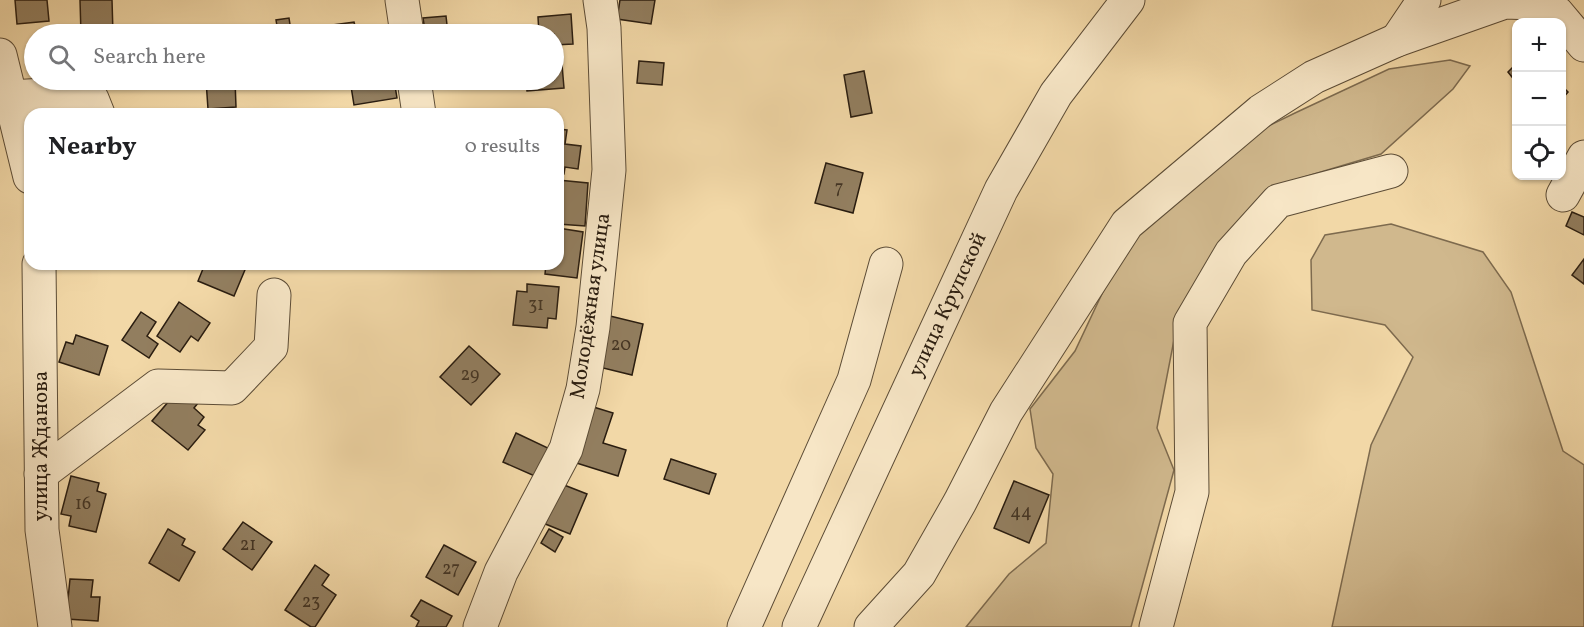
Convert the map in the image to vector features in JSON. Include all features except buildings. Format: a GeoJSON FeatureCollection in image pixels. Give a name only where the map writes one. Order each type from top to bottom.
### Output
{"type":"FeatureCollection","features":[{"type":"Feature","properties":{"kind":"street"},"geometry":{"type":"LineString","coordinates":[[402,0],[406,24]]}},
{"type":"Feature","properties":{"kind":"street","name":"Молодёжная улица"},"geometry":{"type":"LineString","coordinates":[[480,627],[501,572],[566,449],[583,389],[609,170],[604,28],[600,0]]}},
{"type":"Feature","properties":{"kind":"street","name":"улица Крупской"},"geometry":{"type":"LineString","coordinates":[[799,627],[1002,190],[1056,94],[1128,0]]}},
{"type":"Feature","properties":{"kind":"street"},"geometry":{"type":"LineString","coordinates":[[1396,40],[1424,0]]}},
{"type":"Feature","properties":{"kind":"street"},"geometry":{"type":"LineString","coordinates":[[872,627],[919,574],[960,502],[1006,412],[1127,224],[1261,111],[1314,77],[1396,40],[1505,2],[1534,3],[1557,13],[1584,45]]}},
{"type":"Feature","properties":{"kind":"street"},"geometry":{"type":"LineString","coordinates":[[0,55],[5,101],[24,159]]}},
{"type":"Feature","properties":{"kind":"street"},"geometry":{"type":"LineString","coordinates":[[415,90],[418,108]]}},
{"type":"Feature","properties":{"kind":"street"},"geometry":{"type":"LineString","coordinates":[[5,101],[77,93],[97,97]]}},
{"type":"Feature","properties":{"kind":"street"},"geometry":{"type":"LineString","coordinates":[[1563,195],[1584,157]]}},
{"type":"Feature","properties":{"kind":"street"},"geometry":{"type":"LineString","coordinates":[[1156,627],[1192,492],[1190,323],[1231,253],[1278,201],[1391,171]]}},
{"type":"Feature","properties":{"kind":"street"},"geometry":{"type":"LineString","coordinates":[[744,627],[854,380],[886,264]]}},
{"type":"Feature","properties":{"kind":"street","name":"улица Жданова"},"geometry":{"type":"LineString","coordinates":[[43,271],[42,530],[55,627]]}},
{"type":"Feature","properties":{"kind":"street"},"geometry":{"type":"LineString","coordinates":[[41,474],[158,386],[232,388],[271,347],[274,295]]}},
{"type":"Feature","properties":{"kind":"shaded area"},"geometry":{"type":"Polygon","coordinates":[[[1450,60],[1470,66],[1453,89],[1381,154],[1271,187],[1178,319],[1157,428],[1174,470],[1131,627],[966,627],[1009,574],[1046,543],[1053,474],[1036,448],[1030,409],[1075,351],[1141,211],[1236,142],[1295,113],[1389,69],[1450,60]]]}},
{"type":"Feature","properties":{"kind":"shaded area"},"geometry":{"type":"Polygon","coordinates":[[[1391,224],[1483,252],[1511,292],[1563,451],[1584,465],[1584,627],[1332,627],[1371,445],[1413,357],[1385,325],[1312,310],[1311,260],[1325,235],[1391,224]]]}}]}
